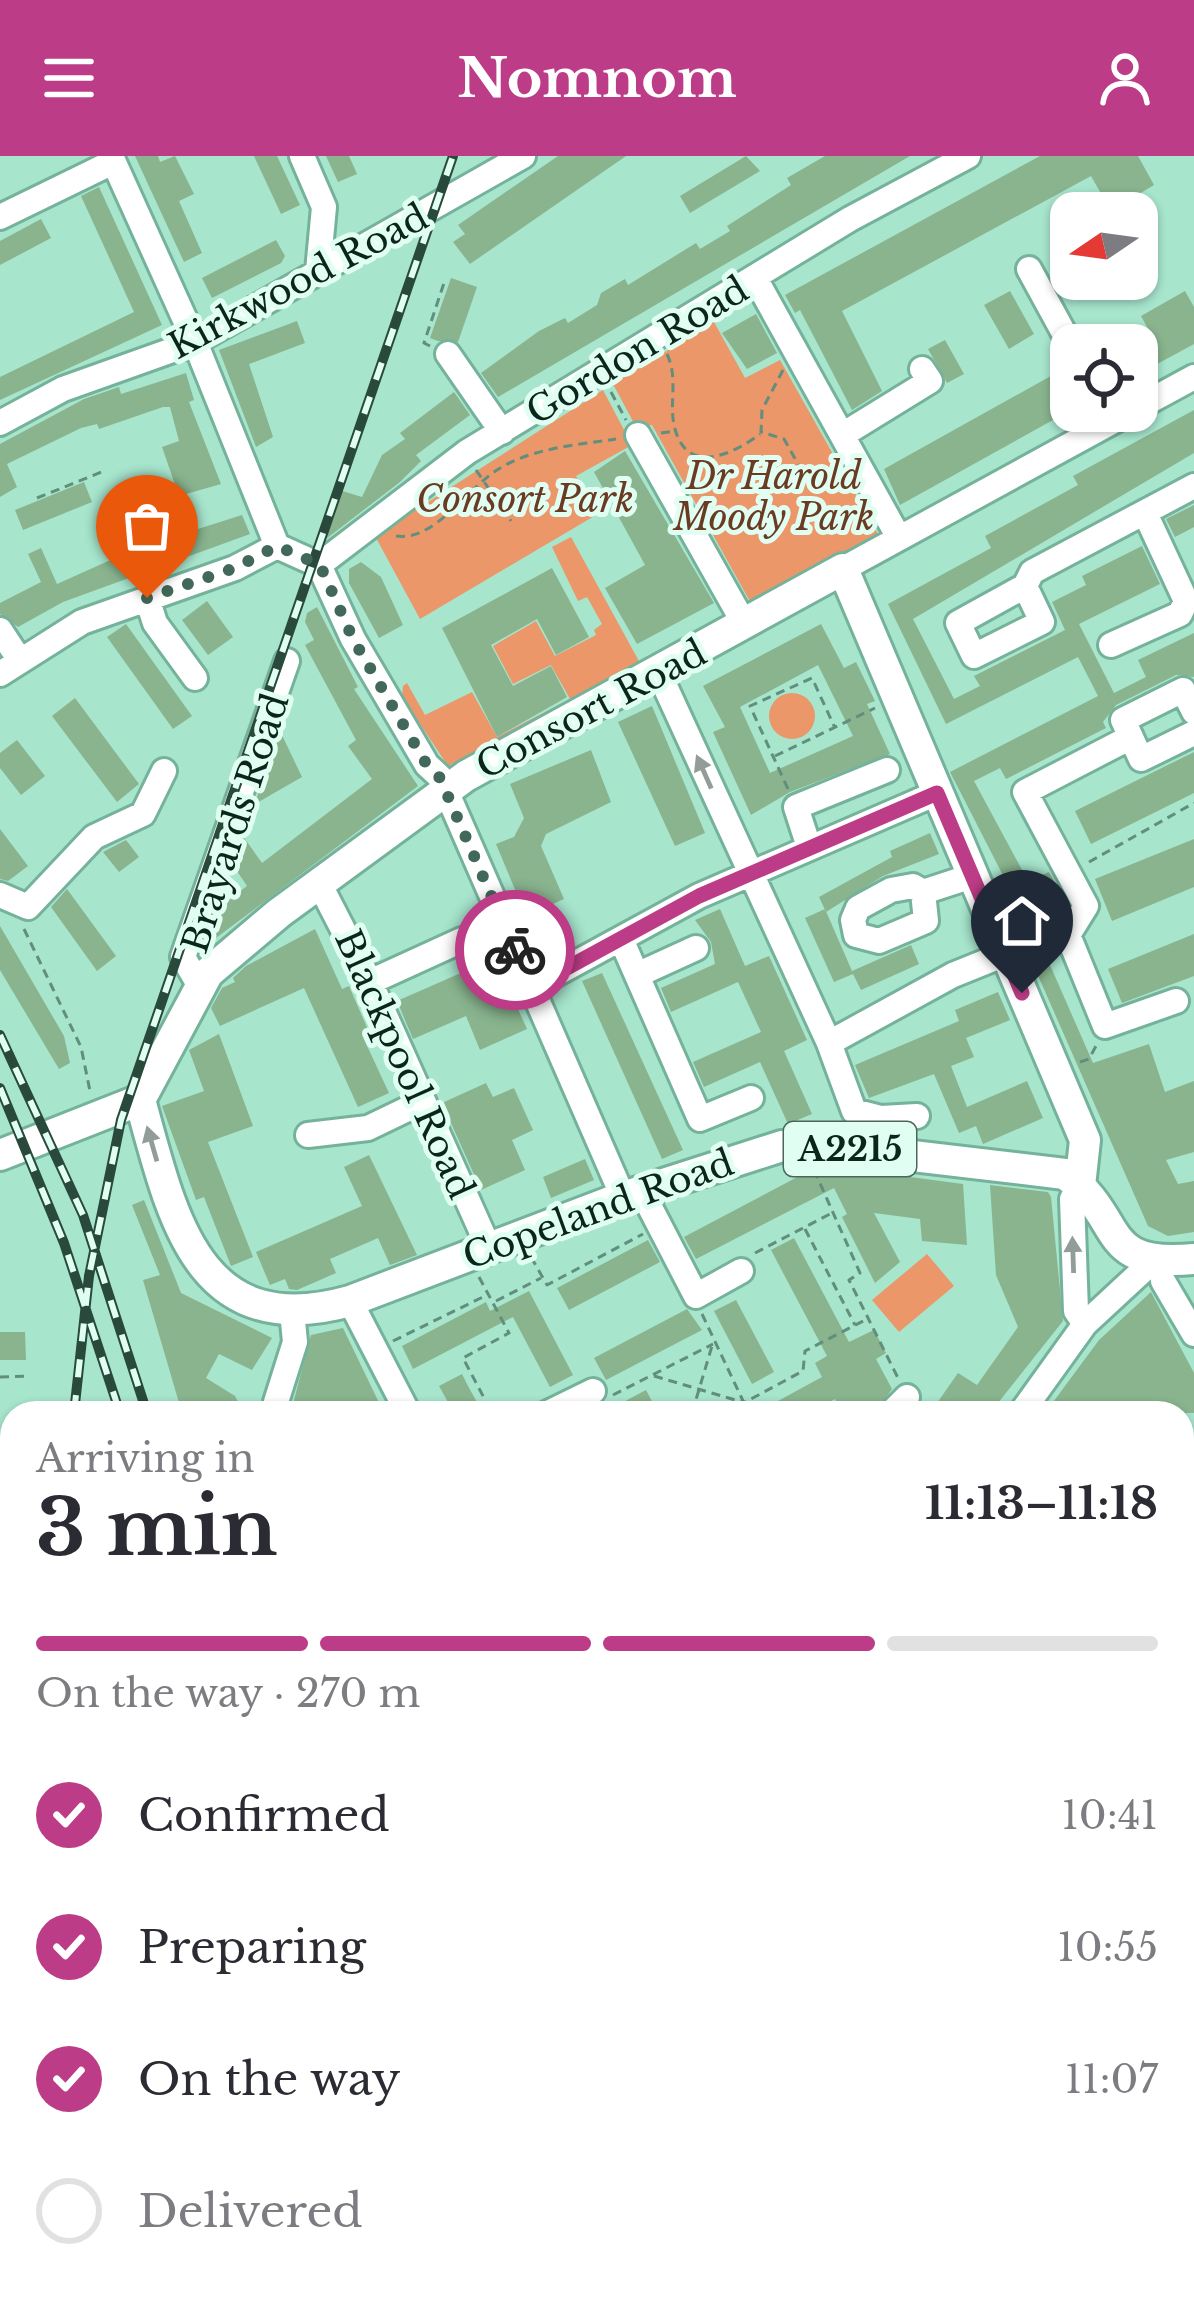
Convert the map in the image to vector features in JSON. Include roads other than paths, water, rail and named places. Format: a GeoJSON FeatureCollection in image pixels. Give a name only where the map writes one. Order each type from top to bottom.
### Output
{"type":"FeatureCollection","features":[{"type":"Feature","properties":{"kind":"main road","name":"Consort Road"},"geometry":{"type":"LineString","coordinates":[[140,1100],[198,983],[319,883],[442,792],[843,568]]}},
{"type":"Feature","properties":{"kind":"main road"},"geometry":{"type":"LineString","coordinates":[[843,568],[1084,1140],[1081,1186],[1124,1248],[1158,1272],[1194,1259]]}},
{"type":"Feature","properties":{"kind":"main road"},"geometry":{"type":"LineString","coordinates":[[0,1155],[140,1100]]}},
{"type":"Feature","properties":{"kind":"main road","name":"Copeland Road"},"geometry":{"type":"LineString","coordinates":[[140,1100],[165,1189],[202,1269],[245,1299],[292,1311],[350,1301],[632,1194],[798,1144],[1039,1168],[1064,1174],[1081,1186]]}},
{"type":"Feature","properties":{"kind":"street"},"geometry":{"type":"LineString","coordinates":[[302,156],[324,207],[318,272]]}},
{"type":"Feature","properties":{"kind":"street","name":"Kirkwood Road"},"geometry":{"type":"LineString","coordinates":[[0,423],[63,389],[195,342],[524,156]]}},
{"type":"Feature","properties":{"kind":"street","name":"Gordon Road"},"geometry":{"type":"LineString","coordinates":[[321,581],[375,520],[467,452],[850,219],[968,156]]}},
{"type":"Feature","properties":{"kind":"street"},"geometry":{"type":"LineString","coordinates":[[0,217],[112,159],[195,342],[277,546],[321,581],[427,765],[440,778],[442,792],[632,1194],[659,1226],[696,1296],[741,1271]]}},
{"type":"Feature","properties":{"kind":"street"},"geometry":{"type":"LineString","coordinates":[[1029,269],[1059,324]]}},
{"type":"Feature","properties":{"kind":"street"},"geometry":{"type":"LineString","coordinates":[[755,278],[899,538]]}},
{"type":"Feature","properties":{"kind":"street"},"geometry":{"type":"LineString","coordinates":[[448,354],[502,432]]}},
{"type":"Feature","properties":{"kind":"street"},"geometry":{"type":"LineString","coordinates":[[844,434],[929,381],[922,369]]}},
{"type":"Feature","properties":{"kind":"street","name":"Consort Road"},"geometry":{"type":"LineString","coordinates":[[1158,394],[1194,376]]}},
{"type":"Feature","properties":{"kind":"street","name":"Consort Road"},"geometry":{"type":"LineString","coordinates":[[843,568],[1088,432]]}},
{"type":"Feature","properties":{"kind":"street"},"geometry":{"type":"LineString","coordinates":[[638,436],[745,625]]}},
{"type":"Feature","properties":{"kind":"street"},"geometry":{"type":"LineString","coordinates":[[1025,586],[1031,572],[1194,486]]}},
{"type":"Feature","properties":{"kind":"street"},"geometry":{"type":"LineString","coordinates":[[1111,645],[1180,614],[1186,602],[1144,513]]}},
{"type":"Feature","properties":{"kind":"street"},"geometry":{"type":"LineString","coordinates":[[0,630],[10,667],[82,622],[235,568],[277,546]]}},
{"type":"Feature","properties":{"kind":"street"},"geometry":{"type":"LineString","coordinates":[[147,598],[155,623],[195,678]]}},
{"type":"Feature","properties":{"kind":"street","name":"Brayards Road"},"geometry":{"type":"LineString","coordinates":[[198,983],[184,958],[287,661]]}},
{"type":"Feature","properties":{"kind":"street"},"geometry":{"type":"LineString","coordinates":[[658,671],[829,1043],[854,1111],[881,1118],[917,1116]]}},
{"type":"Feature","properties":{"kind":"street"},"geometry":{"type":"LineString","coordinates":[[1194,712],[1183,690],[1123,720],[1142,759],[1194,733]]}},
{"type":"Feature","properties":{"kind":"street"},"geometry":{"type":"LineString","coordinates":[[1068,935],[1086,906],[1072,871],[1025,791],[1131,737]]}},
{"type":"Feature","properties":{"kind":"street"},"geometry":{"type":"LineString","coordinates":[[809,847],[796,807],[887,770]]}},
{"type":"Feature","properties":{"kind":"street"},"geometry":{"type":"LineString","coordinates":[[3,896],[28,907],[94,837],[143,814],[164,771]]}},
{"type":"Feature","properties":{"kind":"street"},"geometry":{"type":"LineString","coordinates":[[532,987],[749,872],[937,793]]}},
{"type":"Feature","properties":{"kind":"street"},"geometry":{"type":"LineString","coordinates":[[923,892],[972,876]]}},
{"type":"Feature","properties":{"kind":"street","name":"Blackpool Road"},"geometry":{"type":"LineString","coordinates":[[319,883],[370,982],[422,1102],[478,1251]]}},
{"type":"Feature","properties":{"kind":"street"},"geometry":{"type":"LineString","coordinates":[[829,1043],[1035,932],[1068,935]]}},
{"type":"Feature","properties":{"kind":"street"},"geometry":{"type":"LineString","coordinates":[[1068,935],[1105,1026],[1176,1001]]}},
{"type":"Feature","properties":{"kind":"street"},"geometry":{"type":"LineString","coordinates":[[621,939],[700,1119],[751,1098]]}},
{"type":"Feature","properties":{"kind":"street"},"geometry":{"type":"LineString","coordinates":[[370,982],[462,940]]}},
{"type":"Feature","properties":{"kind":"street"},"geometry":{"type":"LineString","coordinates":[[637,975],[696,948]]}},
{"type":"Feature","properties":{"kind":"street"},"geometry":{"type":"LineString","coordinates":[[308,1135],[368,1129],[422,1102]]}},
{"type":"Feature","properties":{"kind":"street"},"geometry":{"type":"LineString","coordinates":[[1081,1186],[1072,1198],[1075,1299],[1085,1324]]}},
{"type":"Feature","properties":{"kind":"street"},"geometry":{"type":"LineString","coordinates":[[1030,1401],[1085,1324],[1158,1272],[1194,1334]]}},
{"type":"Feature","properties":{"kind":"street"},"geometry":{"type":"LineString","coordinates":[[350,1301],[402,1401]]}},
{"type":"Feature","properties":{"kind":"street"},"geometry":{"type":"LineString","coordinates":[[275,1401],[295,1342],[292,1311]]}},
{"type":"Feature","properties":{"kind":"street"},"geometry":{"type":"LineString","coordinates":[[571,1401],[593,1390]]}},
{"type":"Feature","properties":{"kind":"railway"},"geometry":{"type":"LineString","coordinates":[[75,1401],[89,1276],[121,1120],[453,156]]}},
{"type":"Feature","properties":{"kind":"railway"},"geometry":{"type":"LineString","coordinates":[[0,1035],[83,1215],[143,1401]]}},
{"type":"Feature","properties":{"kind":"railway"},"geometry":{"type":"LineString","coordinates":[[0,1088],[64,1243],[116,1401]]}},
{"type":"Feature","properties":{"kind":"park label","name":"Dr Harold Moody Park"},"geometry":{"type":"Point","coordinates":[774,496]}},
{"type":"Feature","properties":{"kind":"park label","name":"Consort Park"},"geometry":{"type":"Point","coordinates":[525,499]}}]}
